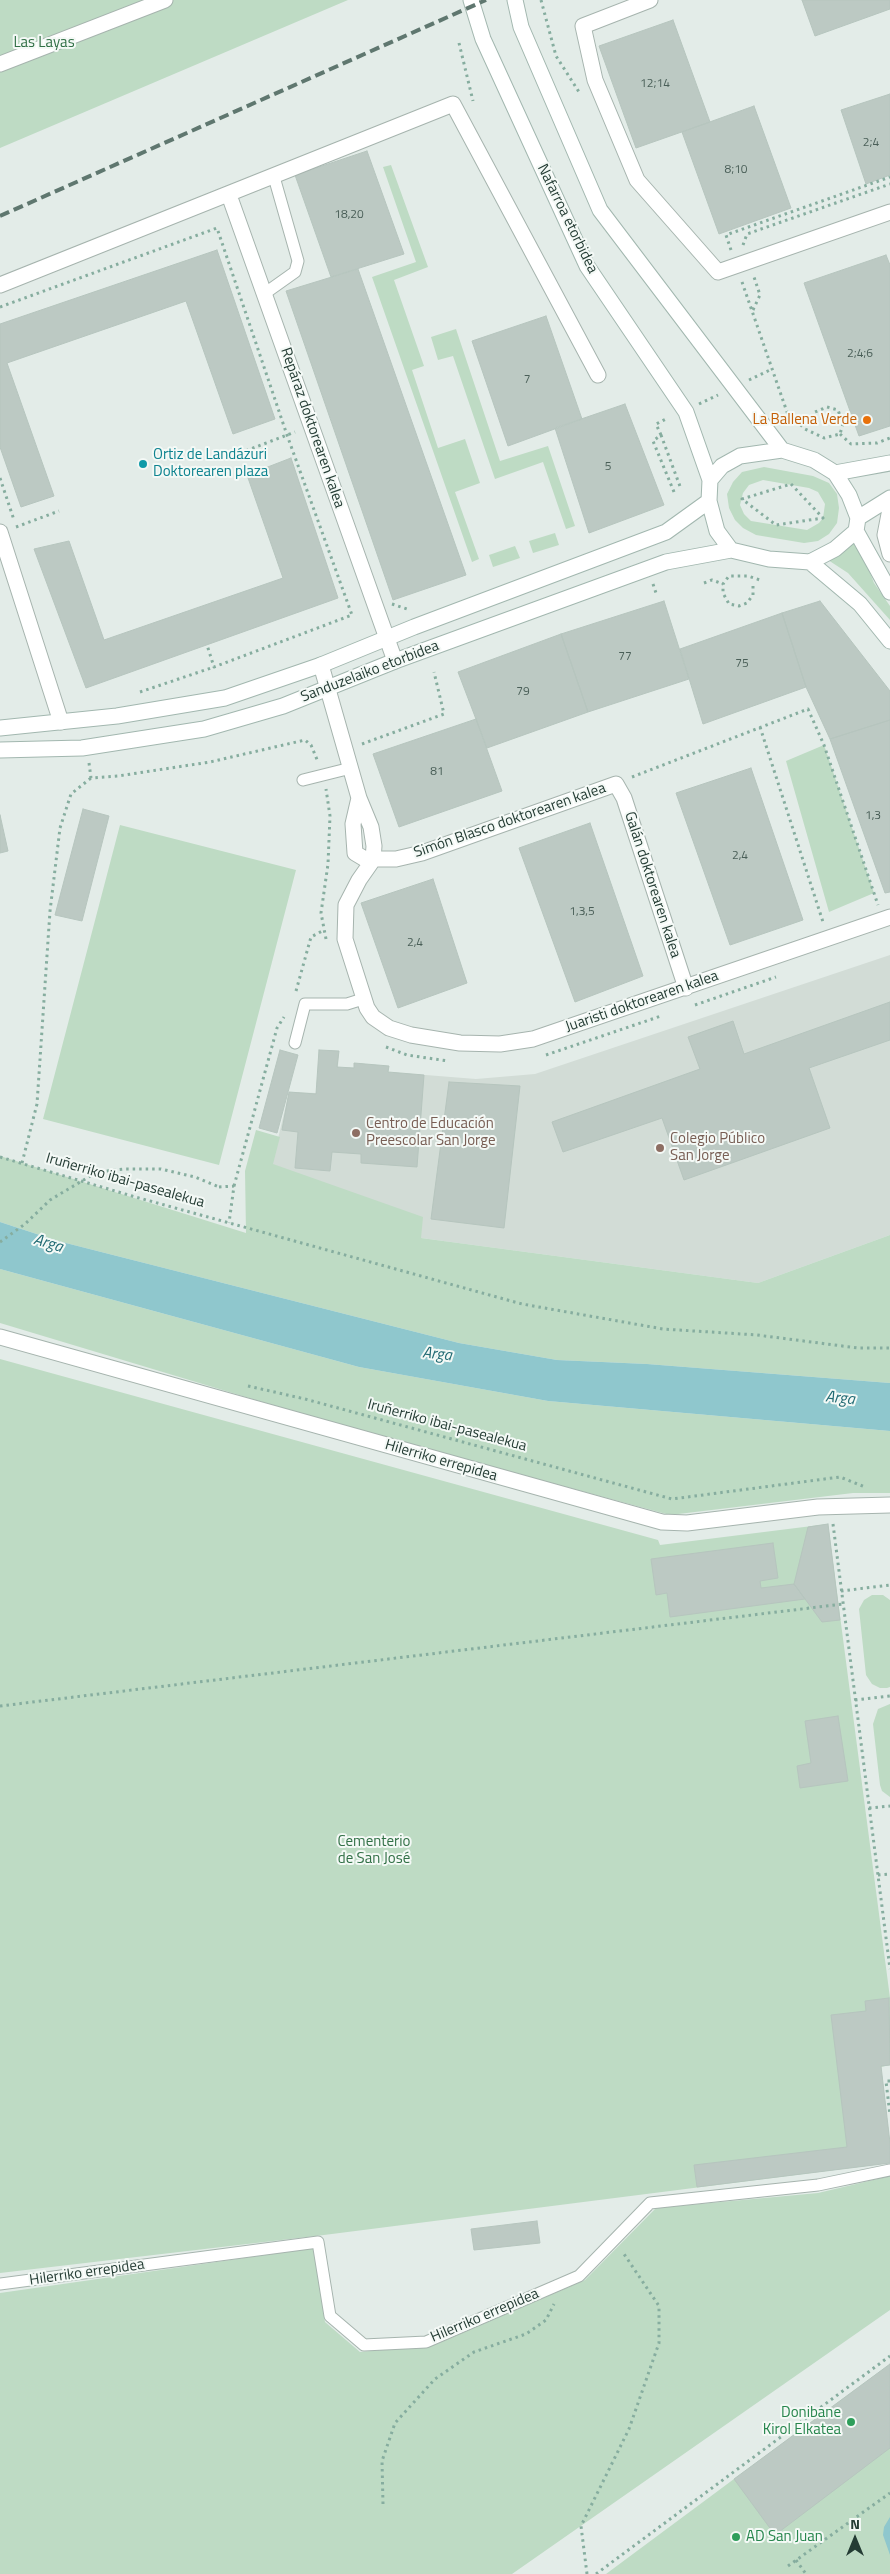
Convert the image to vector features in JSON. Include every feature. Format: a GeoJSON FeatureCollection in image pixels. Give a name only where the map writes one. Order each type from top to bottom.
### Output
{"type":"FeatureCollection","features":[{"type":"Feature","properties":{"kind":"street"},"geometry":{"type":"LineString","coordinates":[[0,64],[165,0]]}},
{"type":"Feature","properties":{"kind":"street","name":"Nafarroa etorbidea"},"geometry":{"type":"LineString","coordinates":[[471,0],[483,39],[588,266],[685,410],[710,480]]}},
{"type":"Feature","properties":{"kind":"street"},"geometry":{"type":"LineString","coordinates":[[515,0],[521,27],[600,210],[782,450]]}},
{"type":"Feature","properties":{"kind":"street"},"geometry":{"type":"LineString","coordinates":[[650,0],[583,26],[595,80],[637,180],[718,272],[890,212]]}},
{"type":"Feature","properties":{"kind":"street"},"geometry":{"type":"LineString","coordinates":[[0,285],[453,104],[598,375]]}},
{"type":"Feature","properties":{"kind":"street","name":"Repáraz doktorearen kalea"},"geometry":{"type":"LineString","coordinates":[[229,195],[395,660]]}},
{"type":"Feature","properties":{"kind":"street"},"geometry":{"type":"LineString","coordinates":[[890,498],[857,525],[835,549],[810,562],[769,559],[731,550],[717,531],[708,501],[710,480],[722,466],[740,456],[782,450],[814,460],[835,473],[849,495],[857,525],[890,592]]}},
{"type":"Feature","properties":{"kind":"street"},"geometry":{"type":"LineString","coordinates":[[835,473],[890,463]]}},
{"type":"Feature","properties":{"kind":"street","name":"Sanduzelaiko etorbidea"},"geometry":{"type":"LineString","coordinates":[[0,728],[117,716],[225,698],[321,665],[666,532],[708,501]]}},
{"type":"Feature","properties":{"kind":"street"},"geometry":{"type":"LineString","coordinates":[[890,509],[885,535],[890,554]]}},
{"type":"Feature","properties":{"kind":"street"},"geometry":{"type":"LineString","coordinates":[[0,532],[61,722]]}},
{"type":"Feature","properties":{"kind":"street","name":"Sanduzelaiko etorbidea"},"geometry":{"type":"LineString","coordinates":[[0,750],[82,748],[204,728],[272,710],[329,689],[395,660],[666,562],[731,550]]}},
{"type":"Feature","properties":{"kind":"street"},"geometry":{"type":"LineString","coordinates":[[810,562],[860,604],[890,640]]}},
{"type":"Feature","properties":{"kind":"street"},"geometry":{"type":"LineString","coordinates":[[321,665],[358,798],[371,827],[374,846],[374,860],[350,895],[346,905],[344,930],[363,999]]}},
{"type":"Feature","properties":{"kind":"street","name":"Simón Blasco doktorearen kalea"},"geometry":{"type":"LineString","coordinates":[[374,860],[396,859],[422,853],[616,784]]}},
{"type":"Feature","properties":{"kind":"street","name":"Galán doktorearen kalea"},"geometry":{"type":"LineString","coordinates":[[616,784],[624,798],[686,988]]}},
{"type":"Feature","properties":{"kind":"street"},"geometry":{"type":"LineString","coordinates":[[358,798],[353,824],[353,846],[358,857],[374,860]]}},
{"type":"Feature","properties":{"kind":"street","name":"Juaristi doktorearen kalea"},"geometry":{"type":"LineString","coordinates":[[363,999],[373,1017],[389,1028],[411,1035],[460,1043],[500,1044],[533,1039],[886,918]]}},
{"type":"Feature","properties":{"kind":"street","name":"Hilerriko errepidea"},"geometry":{"type":"LineString","coordinates":[[0,1337],[662,1522],[687,1523],[818,1507],[890,1505]]}},
{"type":"Feature","properties":{"kind":"lane"},"geometry":{"type":"LineString","coordinates":[[264,294],[295,272],[298,261],[274,176]]}},
{"type":"Feature","properties":{"kind":"lane"},"geometry":{"type":"LineString","coordinates":[[303,780],[351,768]]}},
{"type":"Feature","properties":{"kind":"lane"},"geometry":{"type":"LineString","coordinates":[[295,1043],[305,1004],[347,1004],[363,999]]}},
{"type":"Feature","properties":{"kind":"lane","name":"Hilerriko errepidea"},"geometry":{"type":"LineString","coordinates":[[0,2284],[318,2242],[330,2316],[364,2345],[426,2342],[579,2276],[650,2202],[818,2185],[890,2170]]}},
{"type":"Feature","properties":{"kind":"path"},"geometry":{"type":"LineString","coordinates":[[0,307],[217,228],[287,435],[352,615],[214,667],[135,694]]}},
{"type":"Feature","properties":{"kind":"path"},"geometry":{"type":"LineString","coordinates":[[752,311],[787,412],[805,429],[824,438],[840,434]]}},
{"type":"Feature","properties":{"kind":"path"},"geometry":{"type":"LineString","coordinates":[[681,488],[656,424],[772,370]]}},
{"type":"Feature","properties":{"kind":"path"},"geometry":{"type":"LineString","coordinates":[[812,424],[815,412],[827,406],[834,408],[842,416],[844,424],[840,434]]}},
{"type":"Feature","properties":{"kind":"path"},"geometry":{"type":"LineString","coordinates":[[240,452],[312,426]]}},
{"type":"Feature","properties":{"kind":"path"},"geometry":{"type":"LineString","coordinates":[[840,434],[850,444],[877,443],[890,438]]}},
{"type":"Feature","properties":{"kind":"path"},"geometry":{"type":"LineString","coordinates":[[661,435],[653,441],[674,492]]}},
{"type":"Feature","properties":{"kind":"path"},"geometry":{"type":"LineString","coordinates":[[0,478],[18,533]]}},
{"type":"Feature","properties":{"kind":"path"},"geometry":{"type":"LineString","coordinates":[[791,484],[823,518],[776,525],[742,498],[791,484]]}},
{"type":"Feature","properties":{"kind":"path"},"geometry":{"type":"LineString","coordinates":[[16,526],[59,511]]}},
{"type":"Feature","properties":{"kind":"path"},"geometry":{"type":"LineString","coordinates":[[753,586],[752,595],[747,603],[734,606],[725,599],[723,584],[729,576],[737,575],[760,580]]}},
{"type":"Feature","properties":{"kind":"path"},"geometry":{"type":"LineString","coordinates":[[704,583],[712,580],[723,584]]}},
{"type":"Feature","properties":{"kind":"path"},"geometry":{"type":"LineString","coordinates":[[207,645],[214,667]]}},
{"type":"Feature","properties":{"kind":"path"},"geometry":{"type":"LineString","coordinates":[[362,744],[444,714],[434,672]]}},
{"type":"Feature","properties":{"kind":"path"},"geometry":{"type":"LineString","coordinates":[[616,784],[808,709],[824,745],[886,918]]}},
{"type":"Feature","properties":{"kind":"path"},"geometry":{"type":"LineString","coordinates":[[760,728],[824,926]]}},
{"type":"Feature","properties":{"kind":"path"},"geometry":{"type":"LineString","coordinates":[[22,1163],[37,1104],[50,911],[60,828],[72,794],[91,778],[172,769],[305,740],[311,745],[317,759]]}},
{"type":"Feature","properties":{"kind":"path"},"geometry":{"type":"LineString","coordinates":[[88,757],[91,778]]}},
{"type":"Feature","properties":{"kind":"path"},"geometry":{"type":"LineString","coordinates":[[294,997],[311,937],[324,930],[344,930]]}},
{"type":"Feature","properties":{"kind":"path"},"geometry":{"type":"LineString","coordinates":[[229,1223],[234,1186],[277,1028],[287,1013]]}},
{"type":"Feature","properties":{"kind":"path","name":"Iruñerriko ibai-pasealekua"},"geometry":{"type":"LineString","coordinates":[[0,1157],[522,1304],[662,1328],[757,1335],[858,1348],[890,1348]]}},
{"type":"Feature","properties":{"kind":"path"},"geometry":{"type":"LineString","coordinates":[[0,1242],[26,1224],[50,1200],[98,1172],[124,1169],[161,1169],[195,1177],[219,1187],[234,1186]]}},
{"type":"Feature","properties":{"kind":"path","name":"Iruñerriko ibai-pasealekua"},"geometry":{"type":"LineString","coordinates":[[247,1386],[306,1399],[672,1500],[840,1477],[874,1489]]}},
{"type":"Feature","properties":{"kind":"path"},"geometry":{"type":"LineString","coordinates":[[832,1521],[890,1969]]}},
{"type":"Feature","properties":{"kind":"path"},"geometry":{"type":"LineString","coordinates":[[842,1592],[890,1585]]}},
{"type":"Feature","properties":{"kind":"path"},"geometry":{"type":"LineString","coordinates":[[0,1706],[843,1604]]}},
{"type":"Feature","properties":{"kind":"path"},"geometry":{"type":"LineString","coordinates":[[855,1700],[890,1696]]}},
{"type":"Feature","properties":{"kind":"path"},"geometry":{"type":"LineString","coordinates":[[869,1808],[890,1806]]}},
{"type":"Feature","properties":{"kind":"path"},"geometry":{"type":"LineString","coordinates":[[878,1875],[890,1874]]}},
{"type":"Feature","properties":{"kind":"path"},"geometry":{"type":"LineString","coordinates":[[890,2081],[886,2081],[890,2115]]}},
{"type":"Feature","properties":{"kind":"path"},"geometry":{"type":"LineString","coordinates":[[587,2574],[581,2526],[629,2429],[659,2343],[659,2306],[615,2240]]}},
{"type":"Feature","properties":{"kind":"path"},"geometry":{"type":"LineString","coordinates":[[383,2504],[382,2461],[395,2422],[435,2379],[474,2352],[526,2334],[546,2320],[564,2283]]}},
{"type":"Feature","properties":{"kind":"path"},"geometry":{"type":"LineString","coordinates":[[596,2574],[890,2356]]}},
{"type":"Feature","properties":{"kind":"path"},"geometry":{"type":"LineString","coordinates":[[788,2566],[890,2493]]}},
{"type":"Feature","properties":{"kind":"path"},"geometry":{"type":"LineString","coordinates":[[796,2560],[806,2574]]}},
{"type":"Feature","properties":{"kind":"shaded area","name":"Colegio Público San Jorge"},"geometry":{"type":"Polygon","coordinates":[[[890,955],[890,1235],[758,1283],[421,1238],[272,1164],[289,1092],[316,1093],[319,1050],[339,1051],[338,1067],[354,1068],[354,1063],[389,1066],[388,1072],[476,1079],[535,1074],[890,955]]]}},
{"type":"Feature","properties":{"kind":"green space","name":"Las Layas"},"geometry":{"type":"Polygon","coordinates":[[[0,0],[348,0],[0,148],[0,0]]]}},
{"type":"Feature","properties":{"kind":"green space"},"geometry":{"type":"Polygon","coordinates":[[[391,165],[428,267],[394,280],[424,366],[412,370],[438,448],[465,439],[480,483],[455,492],[479,559],[472,562],[372,277],[416,262],[383,167],[391,165]]]}},
{"type":"Feature","properties":{"kind":"green space"},"geometry":{"type":"Polygon","coordinates":[[[456,329],[500,461],[548,446],[575,526],[566,529],[543,462],[495,479],[453,356],[438,360],[431,337],[456,329]]]}},
{"type":"Feature","properties":{"kind":"green space"},"geometry":{"type":"Polygon","coordinates":[[[764,467],[813,476],[829,483],[837,494],[839,508],[837,523],[829,534],[818,541],[804,543],[756,535],[743,528],[735,520],[729,508],[727,494],[733,482],[742,472],[764,467]],[[763,480],[749,485],[743,493],[740,505],[744,514],[751,521],[807,530],[819,523],[823,518],[825,504],[818,492],[809,488],[763,480]]]}},
{"type":"Feature","properties":{"kind":"green space"},"geometry":{"type":"Polygon","coordinates":[[[555,533],[559,545],[533,553],[529,541],[555,533]]]}},
{"type":"Feature","properties":{"kind":"green space"},"geometry":{"type":"Polygon","coordinates":[[[857,539],[874,583],[890,606],[890,620],[848,573],[828,560],[857,539]]]}},
{"type":"Feature","properties":{"kind":"green space"},"geometry":{"type":"Polygon","coordinates":[[[515,546],[520,558],[493,567],[489,555],[515,546]]]}},
{"type":"Feature","properties":{"kind":"green space"},"geometry":{"type":"Polygon","coordinates":[[[824,745],[874,893],[829,912],[786,761],[824,745]]]}},
{"type":"Feature","properties":{"kind":"green space"},"geometry":{"type":"Polygon","coordinates":[[[120,825],[296,870],[219,1165],[43,1119],[120,825]]]}},
{"type":"Feature","properties":{"kind":"green space"},"geometry":{"type":"Polygon","coordinates":[[[256,1130],[280,1137],[273,1164],[423,1217],[421,1238],[758,1283],[890,1235],[890,1383],[647,1364],[557,1360],[459,1343],[58,1241],[0,1222],[0,1156],[246,1233],[245,1171],[256,1130]]]}},
{"type":"Feature","properties":{"kind":"green space"},"geometry":{"type":"Polygon","coordinates":[[[0,1269],[359,1367],[548,1401],[890,1431],[890,1493],[853,1493],[670,1515],[352,1429],[0,1323],[0,1269]]]}},
{"type":"Feature","properties":{"kind":"green space","name":"Cementerio de San José"},"geometry":{"type":"Polygon","coordinates":[[[0,1359],[658,1540],[660,1545],[828,1524],[890,1998],[890,2065],[881,2067],[890,2143],[890,2163],[324,2235],[0,2273],[0,1359]]]}},
{"type":"Feature","properties":{"kind":"green space"},"geometry":{"type":"Polygon","coordinates":[[[872,1595],[883,1595],[890,1600],[890,1687],[887,1688],[880,1688],[872,1684],[866,1675],[859,1609],[864,1600],[872,1595]]]}},
{"type":"Feature","properties":{"kind":"green space"},"geometry":{"type":"Polygon","coordinates":[[[890,1704],[890,1797],[882,1791],[880,1785],[873,1724],[878,1709],[890,1704]]]}},
{"type":"Feature","properties":{"kind":"green space"},"geometry":{"type":"Polygon","coordinates":[[[890,2176],[890,2310],[512,2574],[0,2574],[0,2293],[314,2248],[325,2322],[360,2352],[434,2345],[585,2280],[656,2208],[818,2193],[890,2176]]]}},
{"type":"Feature","properties":{"kind":"green space","name":"Donibane Kirol Elkatea"},"geometry":{"type":"Polygon","coordinates":[[[890,2364],[890,2574],[606,2574],[734,2479],[890,2364]]]}},
{"type":"Feature","properties":{"kind":"water","name":"Arga"},"geometry":{"type":"Polygon","coordinates":[[[0,1222],[58,1241],[459,1343],[557,1360],[647,1364],[890,1383],[890,1431],[548,1401],[359,1367],[0,1269],[0,1222]]]}},
{"type":"Feature","properties":{"kind":"water"},"geometry":{"type":"Polygon","coordinates":[[[890,2517],[890,2555],[883,2535],[884,2527],[890,2517]]]}},
{"type":"Feature","properties":{"kind":"building"},"geometry":{"type":"Polygon","coordinates":[[[802,0],[890,0],[890,9],[815,36],[802,0]]]}},
{"type":"Feature","properties":{"kind":"building"},"geometry":{"type":"Polygon","coordinates":[[[673,20],[710,122],[636,148],[599,46],[673,20]]]}},
{"type":"Feature","properties":{"kind":"building"},"geometry":{"type":"Polygon","coordinates":[[[890,94],[890,175],[866,184],[841,110],[890,94]]]}},
{"type":"Feature","properties":{"kind":"building"},"geometry":{"type":"Polygon","coordinates":[[[754,106],[791,208],[719,234],[682,132],[754,106]]]}},
{"type":"Feature","properties":{"kind":"building"},"geometry":{"type":"Polygon","coordinates":[[[367,151],[404,254],[331,277],[295,175],[367,151]]]}},
{"type":"Feature","properties":{"kind":"building"},"geometry":{"type":"Polygon","coordinates":[[[217,250],[275,419],[233,434],[186,301],[7,363],[54,496],[21,507],[0,447],[0,324],[217,250]]]}},
{"type":"Feature","properties":{"kind":"building"},"geometry":{"type":"Polygon","coordinates":[[[886,255],[890,265],[890,426],[859,436],[804,283],[886,255]]]}},
{"type":"Feature","properties":{"kind":"building"},"geometry":{"type":"Polygon","coordinates":[[[358,269],[466,575],[393,600],[286,291],[358,269]]]}},
{"type":"Feature","properties":{"kind":"building"},"geometry":{"type":"Polygon","coordinates":[[[546,316],[582,419],[508,446],[472,341],[546,316]]]}},
{"type":"Feature","properties":{"kind":"building"},"geometry":{"type":"Polygon","coordinates":[[[625,404],[664,505],[589,533],[555,428],[625,404]]]}},
{"type":"Feature","properties":{"kind":"building"},"geometry":{"type":"Polygon","coordinates":[[[291,458],[338,598],[86,688],[34,549],[69,541],[104,640],[283,578],[247,475],[291,458]]]}},
{"type":"Feature","properties":{"kind":"building"},"geometry":{"type":"Polygon","coordinates":[[[664,601],[689,679],[588,712],[561,634],[664,601]]]}},
{"type":"Feature","properties":{"kind":"building"},"geometry":{"type":"Polygon","coordinates":[[[820,601],[890,691],[890,720],[830,739],[806,687],[782,613],[820,601]]]}},
{"type":"Feature","properties":{"kind":"building"},"geometry":{"type":"Polygon","coordinates":[[[782,613],[806,687],[703,724],[680,649],[782,613]]]}},
{"type":"Feature","properties":{"kind":"building"},"geometry":{"type":"Polygon","coordinates":[[[561,634],[588,712],[487,748],[458,672],[561,634]]]}},
{"type":"Feature","properties":{"kind":"building"},"geometry":{"type":"Polygon","coordinates":[[[476,719],[502,791],[399,827],[373,754],[476,719]]]}},
{"type":"Feature","properties":{"kind":"building"},"geometry":{"type":"Polygon","coordinates":[[[890,720],[890,892],[885,893],[830,739],[890,720]]]}},
{"type":"Feature","properties":{"kind":"building"},"geometry":{"type":"Polygon","coordinates":[[[751,768],[803,920],[730,945],[676,793],[751,768]]]}},
{"type":"Feature","properties":{"kind":"building"},"geometry":{"type":"Polygon","coordinates":[[[83,809],[109,816],[82,921],[55,915],[83,809]]]}},
{"type":"Feature","properties":{"kind":"building"},"geometry":{"type":"Polygon","coordinates":[[[0,815],[8,851],[0,853],[0,815]]]}},
{"type":"Feature","properties":{"kind":"building"},"geometry":{"type":"Polygon","coordinates":[[[590,823],[643,976],[575,1002],[519,848],[590,823]]]}},
{"type":"Feature","properties":{"kind":"building"},"geometry":{"type":"Polygon","coordinates":[[[433,879],[467,983],[398,1008],[361,903],[433,879]]]}},
{"type":"Feature","properties":{"kind":"building"},"geometry":{"type":"Polygon","coordinates":[[[890,1002],[890,1040],[809,1068],[830,1128],[684,1180],[662,1118],[563,1152],[552,1122],[700,1069],[688,1037],[733,1021],[744,1054],[890,1002]]]}},
{"type":"Feature","properties":{"kind":"building"},"geometry":{"type":"Polygon","coordinates":[[[280,1050],[298,1055],[277,1133],[259,1128],[280,1050]]]}},
{"type":"Feature","properties":{"kind":"building","name":"Centro de Educación Preescolar San Jorge"},"geometry":{"type":"Polygon","coordinates":[[[319,1050],[339,1051],[337,1067],[354,1068],[354,1063],[389,1066],[388,1072],[424,1075],[417,1167],[361,1163],[361,1154],[332,1152],[330,1171],[295,1168],[298,1132],[282,1130],[289,1092],[316,1094],[319,1050]]]}},
{"type":"Feature","properties":{"kind":"building"},"geometry":{"type":"Polygon","coordinates":[[[449,1082],[520,1086],[504,1228],[431,1219],[449,1082]]]}},
{"type":"Feature","properties":{"kind":"building"},"geometry":{"type":"Polygon","coordinates":[[[828,1524],[840,1620],[822,1622],[794,1584],[808,1527],[828,1524]]]}},
{"type":"Feature","properties":{"kind":"building"},"geometry":{"type":"Polygon","coordinates":[[[773,1543],[778,1578],[760,1581],[761,1588],[794,1584],[805,1599],[670,1617],[667,1593],[656,1595],[651,1559],[773,1543]]]}},
{"type":"Feature","properties":{"kind":"building"},"geometry":{"type":"Polygon","coordinates":[[[838,1716],[848,1781],[800,1788],[797,1766],[811,1763],[805,1721],[838,1716]]]}},
{"type":"Feature","properties":{"kind":"building"},"geometry":{"type":"Polygon","coordinates":[[[889,1998],[890,2065],[881,2066],[890,2143],[890,2163],[697,2187],[694,2165],[847,2147],[831,2015],[866,2011],[865,2001],[889,1998]]]}},
{"type":"Feature","properties":{"kind":"building"},"geometry":{"type":"Polygon","coordinates":[[[537,2221],[540,2243],[474,2250],[471,2229],[537,2221]]]}},
{"type":"Feature","properties":{"kind":"building"},"geometry":{"type":"Polygon","coordinates":[[[890,2364],[890,2448],[775,2535],[734,2479],[890,2364]]]}},
{"type":"Feature","properties":{"kind":"railway"},"geometry":{"type":"LineString","coordinates":[[0,216],[486,0]]}},
{"type":"Feature","properties":{"kind":"place","name":"La Ballena Verde"},"geometry":{"type":"Point","coordinates":[867,420]}},
{"type":"Feature","properties":{"kind":"place","name":"Ortiz de Landázuri Doktorearen plaza"},"geometry":{"type":"Point","coordinates":[143,464]}},
{"type":"Feature","properties":{"kind":"place","name":"Centro de Educación Preescolar San Jorge"},"geometry":{"type":"Point","coordinates":[356,1133]}},
{"type":"Feature","properties":{"kind":"place","name":"Colegio Público San Jorge"},"geometry":{"type":"Point","coordinates":[660,1148]}},
{"type":"Feature","properties":{"kind":"place","name":"Donibane Kirol Elkatea"},"geometry":{"type":"Point","coordinates":[851,2422]}},
{"type":"Feature","properties":{"kind":"place","name":"AD San Juan"},"geometry":{"type":"Point","coordinates":[736,2537]}}]}
